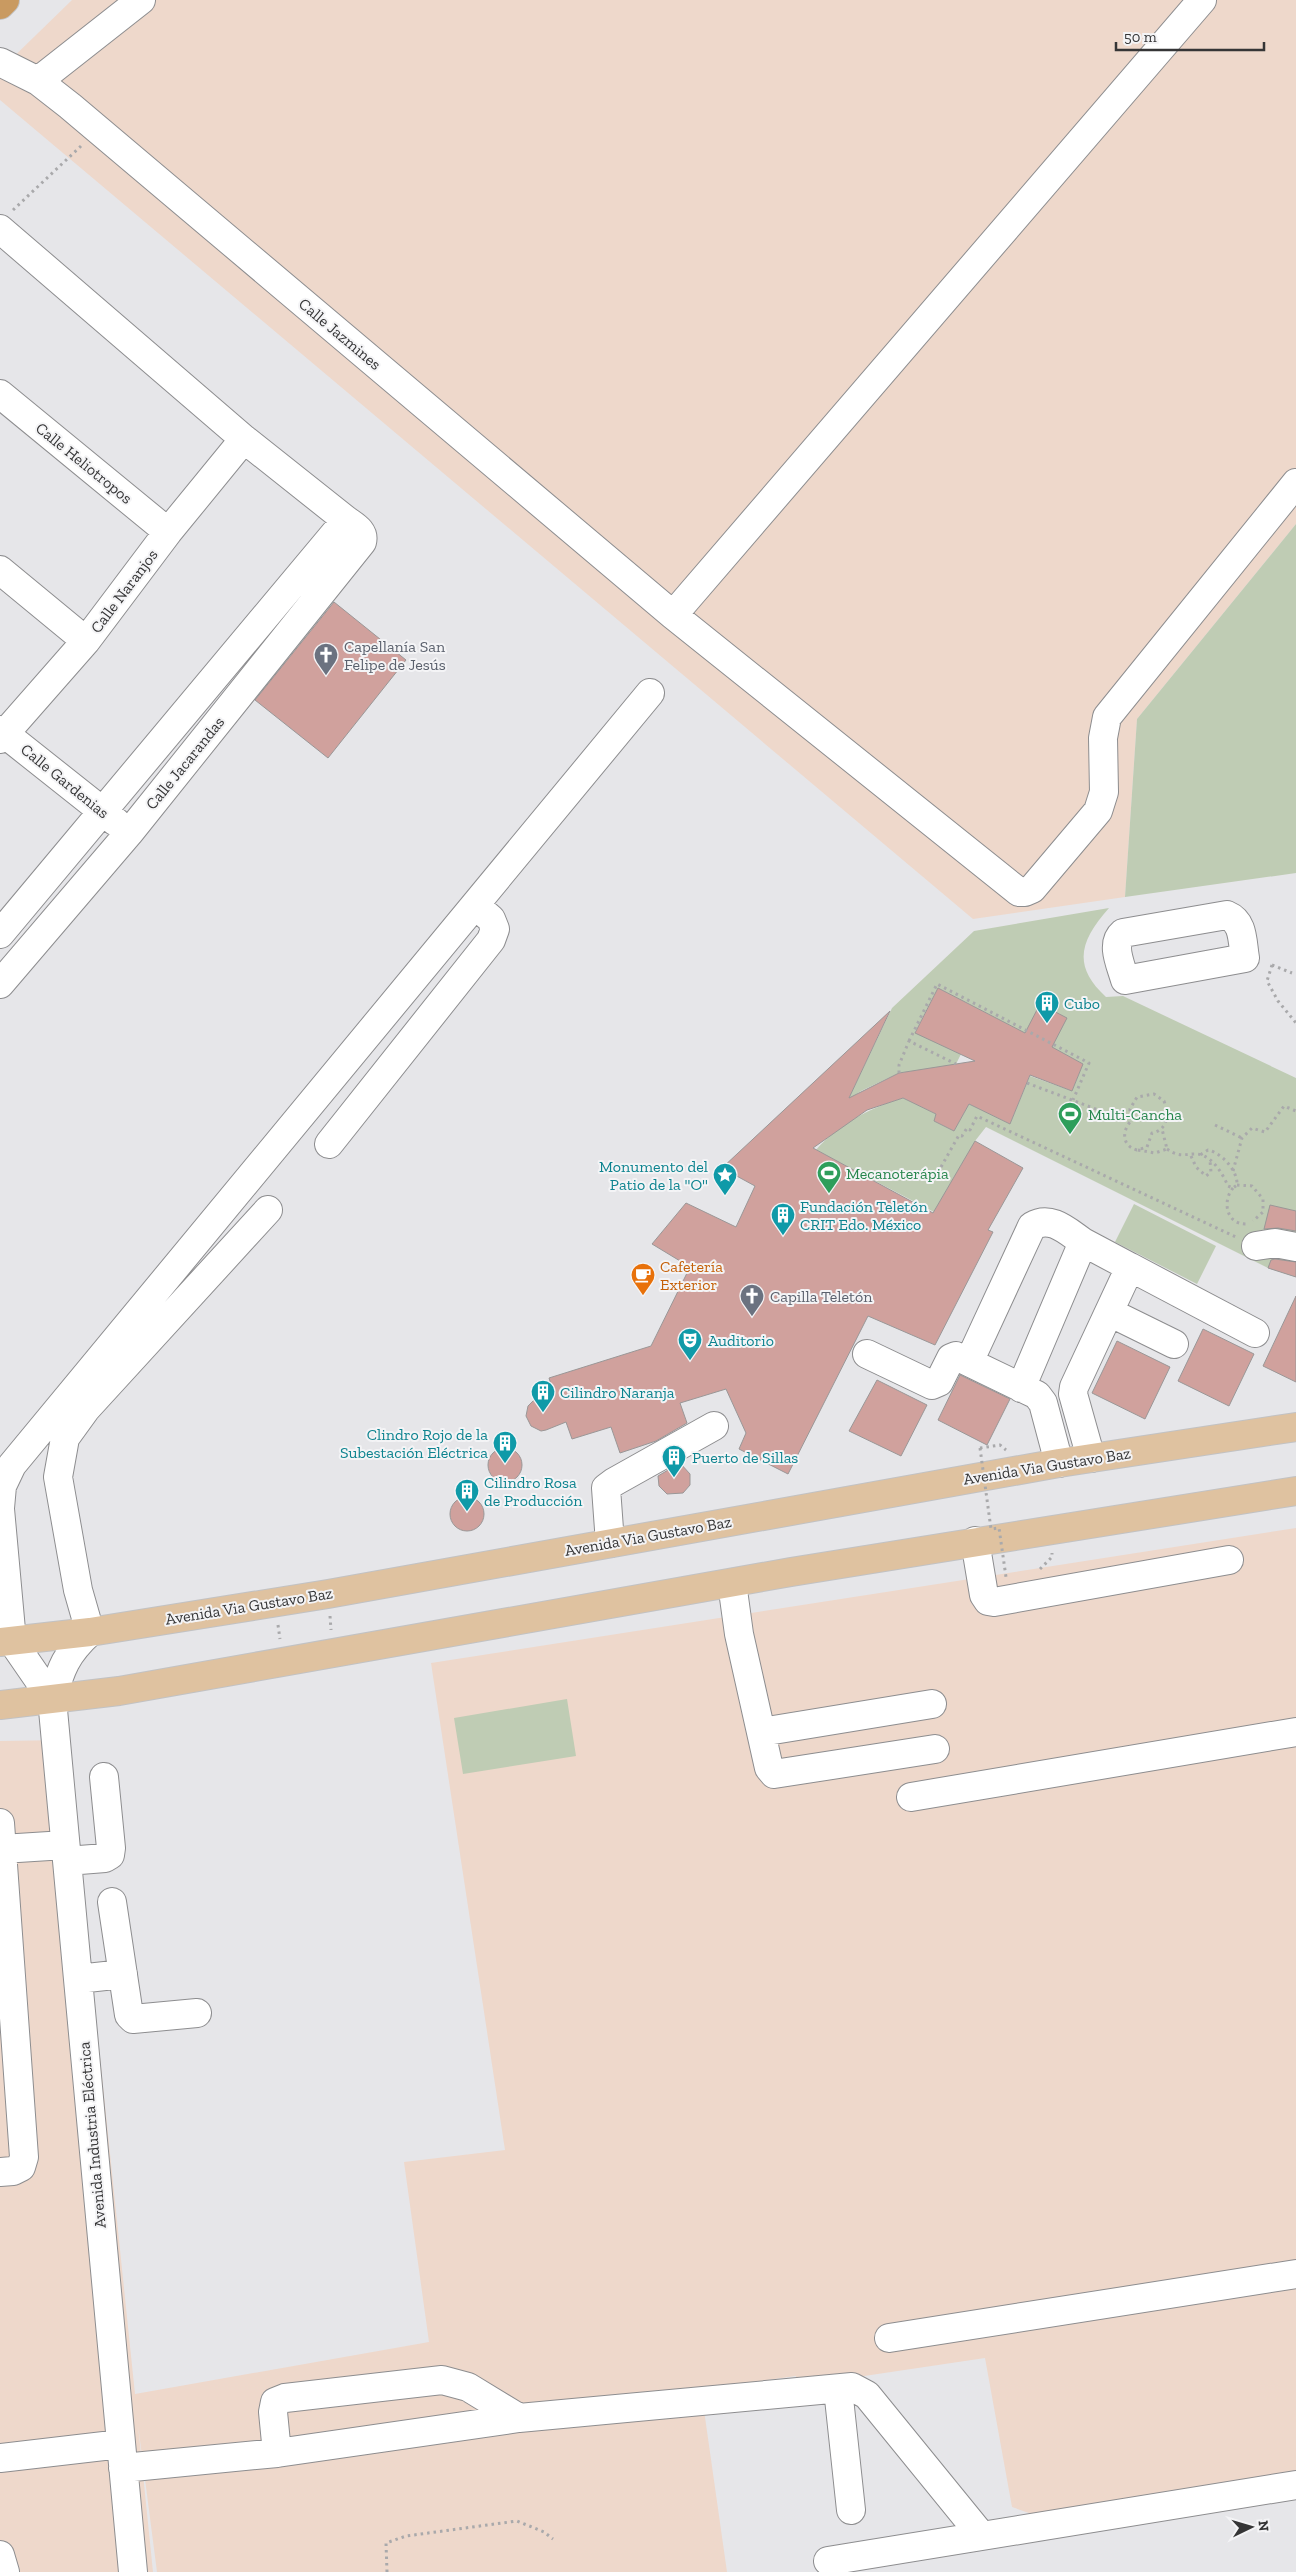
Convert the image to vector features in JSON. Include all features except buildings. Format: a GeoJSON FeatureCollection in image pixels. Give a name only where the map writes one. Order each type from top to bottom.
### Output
{"type":"FeatureCollection","features":[{"type":"Feature","properties":{"kind":"highway"},"geometry":{"type":"LineString","coordinates":[[0,5],[6,0]]}},
{"type":"Feature","properties":{"kind":"main road","name":"Avenida Via Gustavo Baz"},"geometry":{"type":"LineString","coordinates":[[6,1642],[90,1632],[328,1594],[1059,1463],[1296,1428]]}},
{"type":"Feature","properties":{"kind":"main road"},"geometry":{"type":"LineString","coordinates":[[0,1705],[119,1691],[732,1582],[975,1541],[1296,1491]]}},
{"type":"Feature","properties":{"kind":"street"},"geometry":{"type":"LineString","coordinates":[[38,81],[141,0]]}},
{"type":"Feature","properties":{"kind":"street"},"geometry":{"type":"LineString","coordinates":[[673,615],[1202,0]]}},
{"type":"Feature","properties":{"kind":"street","name":"Calle Jazmines"},"geometry":{"type":"LineString","coordinates":[[0,62],[38,81],[673,615],[1019,892],[1032,889],[1098,811],[1104,792],[1103,738],[1107,717],[1296,482]]}},
{"type":"Feature","properties":{"kind":"street"},"geometry":{"type":"LineString","coordinates":[[4,223],[244,439],[355,528]]}},
{"type":"Feature","properties":{"kind":"street","name":"Calle Heliotropos"},"geometry":{"type":"LineString","coordinates":[[0,394],[168,532]]}},
{"type":"Feature","properties":{"kind":"street","name":"Calle Naranjos"},"geometry":{"type":"LineString","coordinates":[[2,734],[86,641],[168,532],[244,439]]}},
{"type":"Feature","properties":{"kind":"street","name":"Calle Jacarandas"},"geometry":{"type":"LineString","coordinates":[[0,934],[102,811],[355,528],[362,542],[129,833],[0,984]]}},
{"type":"Feature","properties":{"kind":"street"},"geometry":{"type":"LineString","coordinates":[[0,570],[86,641]]}},
{"type":"Feature","properties":{"kind":"street"},"geometry":{"type":"LineString","coordinates":[[6,1642],[0,1508],[2,1486],[12,1465],[650,693]]}},
{"type":"Feature","properties":{"kind":"street","name":"Calle Gardenias"},"geometry":{"type":"LineString","coordinates":[[2,734],[129,833]]}},
{"type":"Feature","properties":{"kind":"street"},"geometry":{"type":"LineString","coordinates":[[329,1144],[491,940],[495,929],[491,919],[475,905]]}},
{"type":"Feature","properties":{"kind":"street"},"geometry":{"type":"LineString","coordinates":[[90,1632],[78,1590],[58,1477],[65,1438],[86,1409],[268,1210]]}},
{"type":"Feature","properties":{"kind":"street"},"geometry":{"type":"LineString","coordinates":[[969,1362],[1032,1226],[1040,1221],[1051,1221],[1083,1242],[1255,1333]]}},
{"type":"Feature","properties":{"kind":"street"},"geometry":{"type":"LineString","coordinates":[[1021,1388],[1083,1242]]}},
{"type":"Feature","properties":{"kind":"street"},"geometry":{"type":"LineString","coordinates":[[1256,1246],[1275,1243],[1296,1247]]}},
{"type":"Feature","properties":{"kind":"street"},"geometry":{"type":"LineString","coordinates":[[1092,1458],[1074,1394],[1074,1387],[1111,1313],[1130,1267]]}},
{"type":"Feature","properties":{"kind":"street"},"geometry":{"type":"LineString","coordinates":[[1111,1313],[1174,1344]]}},
{"type":"Feature","properties":{"kind":"street"},"geometry":{"type":"LineString","coordinates":[[866,1354],[932,1385],[939,1382],[953,1356],[1037,1395],[1041,1400],[1059,1463]]}},
{"type":"Feature","properties":{"kind":"street"},"geometry":{"type":"LineString","coordinates":[[610,1543],[606,1488],[714,1426]]}},
{"type":"Feature","properties":{"kind":"street"},"geometry":{"type":"LineString","coordinates":[[975,1541],[984,1595],[988,1601],[994,1602],[1229,1560]]}},
{"type":"Feature","properties":{"kind":"street"},"geometry":{"type":"LineString","coordinates":[[732,1582],[740,1634],[768,1768],[774,1774],[935,1749]]}},
{"type":"Feature","properties":{"kind":"street","name":"Avenida Industria Eléctrica"},"geometry":{"type":"LineString","coordinates":[[90,1632],[68,1656],[60,1668],[52,1699],[133,2572]]}},
{"type":"Feature","properties":{"kind":"street","name":"Avenida Industria Eléctrica"},"geometry":{"type":"LineString","coordinates":[[6,1642],[52,1699]]}},
{"type":"Feature","properties":{"kind":"street"},"geometry":{"type":"LineString","coordinates":[[761,1732],[932,1704]]}},
{"type":"Feature","properties":{"kind":"street"},"geometry":{"type":"LineString","coordinates":[[911,1798],[1296,1732]]}},
{"type":"Feature","properties":{"kind":"street"},"geometry":{"type":"LineString","coordinates":[[0,2172],[13,2171],[21,2167],[24,2157],[1,1836],[66,1853],[105,1858],[110,1855],[111,1848],[104,1777]]}},
{"type":"Feature","properties":{"kind":"street"},"geometry":{"type":"LineString","coordinates":[[112,1902],[132,2019],[197,2013]]}},
{"type":"Feature","properties":{"kind":"street"},"geometry":{"type":"LineString","coordinates":[[78,1979],[123,1974]]}},
{"type":"Feature","properties":{"kind":"street"},"geometry":{"type":"LineString","coordinates":[[889,2338],[1296,2274]]}},
{"type":"Feature","properties":{"kind":"street"},"geometry":{"type":"LineString","coordinates":[[277,2454],[273,2412],[275,2402],[285,2398],[442,2380],[468,2387],[519,2418]]}},
{"type":"Feature","properties":{"kind":"street"},"geometry":{"type":"LineString","coordinates":[[0,2458],[277,2454],[519,2418],[852,2387],[867,2395],[981,2535]]}},
{"type":"Feature","properties":{"kind":"street"},"geometry":{"type":"LineString","coordinates":[[838,2389],[851,2510]]}},
{"type":"Feature","properties":{"kind":"street"},"geometry":{"type":"LineString","coordinates":[[828,2561],[1296,2485]]}},
{"type":"Feature","properties":{"kind":"street"},"geometry":{"type":"LineString","coordinates":[[0,2555],[5,2572]]}},
{"type":"Feature","properties":{"kind":"path"},"geometry":{"type":"LineString","coordinates":[[4,223],[98,130]]}},
{"type":"Feature","properties":{"kind":"path"},"geometry":{"type":"LineString","coordinates":[[1272,965],[1267,981],[1278,1001],[1296,1023]]}},
{"type":"Feature","properties":{"kind":"path"},"geometry":{"type":"LineString","coordinates":[[899,1073],[902,1058],[909,1041],[937,984],[1089,1062],[1073,1100]]}},
{"type":"Feature","properties":{"kind":"path"},"geometry":{"type":"LineString","coordinates":[[909,1041],[956,1064]]}},
{"type":"Feature","properties":{"kind":"path"},"geometry":{"type":"LineString","coordinates":[[1027,1083],[1130,1122]]}},
{"type":"Feature","properties":{"kind":"path"},"geometry":{"type":"LineString","coordinates":[[1137,1150],[1147,1147],[1152,1139],[1152,1133],[1162,1129],[1167,1121],[1167,1107],[1164,1101],[1154,1094],[1143,1094],[1132,1102],[1130,1122],[1124,1137],[1133,1148],[1137,1150],[1155,1153],[1167,1150],[1177,1155],[1191,1156],[1200,1155],[1208,1150],[1215,1151],[1223,1158],[1233,1172]]}},
{"type":"Feature","properties":{"kind":"path"},"geometry":{"type":"LineString","coordinates":[[1200,1155],[1210,1160],[1219,1169],[1228,1186],[1235,1187],[1252,1186],[1263,1199],[1263,1212],[1254,1221],[1242,1224],[1235,1221],[1229,1214],[1226,1201],[1235,1187],[1233,1172],[1242,1138],[1252,1128],[1266,1132],[1284,1106],[1296,1111]]}},
{"type":"Feature","properties":{"kind":"path"},"geometry":{"type":"LineString","coordinates":[[941,1167],[959,1135],[962,1136],[967,1128],[970,1130],[977,1116],[1256,1246]]}},
{"type":"Feature","properties":{"kind":"path"},"geometry":{"type":"LineString","coordinates":[[1215,1125],[1242,1138]]}},
{"type":"Feature","properties":{"kind":"path"},"geometry":{"type":"LineString","coordinates":[[1162,1129],[1167,1150]]}},
{"type":"Feature","properties":{"kind":"path"},"geometry":{"type":"LineString","coordinates":[[1191,1156],[1196,1167],[1206,1176],[1212,1172],[1210,1160]]}},
{"type":"Feature","properties":{"kind":"path"},"geometry":{"type":"LineString","coordinates":[[1000,1445],[980,1448],[991,1530],[999,1528],[1006,1578]]}},
{"type":"Feature","properties":{"kind":"path"},"geometry":{"type":"LineString","coordinates":[[328,1594],[333,1653]]}},
{"type":"Feature","properties":{"kind":"path"},"geometry":{"type":"LineString","coordinates":[[275,1602],[284,1662]]}},
{"type":"Feature","properties":{"kind":"path"},"geometry":{"type":"LineString","coordinates":[[388,2572],[386,2543],[406,2536],[517,2521],[544,2532],[553,2539]]}},
{"type":"Feature","properties":{"kind":"shaded area"},"geometry":{"type":"Polygon","coordinates":[[[72,0],[1296,0],[1296,524],[1137,719],[1125,897],[973,919],[0,100],[0,70],[72,0]]]}},
{"type":"Feature","properties":{"kind":"shaded area"},"geometry":{"type":"Polygon","coordinates":[[[1296,1528],[1296,2479],[1052,2521],[1012,2507],[985,2358],[797,2386],[796,2376],[701,2389],[727,2572],[157,2572],[138,2425],[153,2572],[0,2572],[0,1741],[67,1740],[135,2394],[429,2342],[404,2162],[505,2150],[431,1663],[1296,1528]]]}},
{"type":"Feature","properties":{"kind":"green space"},"geometry":{"type":"Polygon","coordinates":[[[1296,524],[1296,873],[1125,897],[1137,719],[1296,524]]]}},
{"type":"Feature","properties":{"kind":"green space"},"geometry":{"type":"Polygon","coordinates":[[[1109,908],[1092,931],[1084,952],[1084,963],[1088,974],[1106,997],[1123,996],[1296,1078],[1296,1277],[1268,1268],[986,1127],[975,1141],[934,1212],[816,1150],[834,1132],[855,1118],[903,1098],[936,1114],[934,1121],[954,1131],[969,1104],[1010,1124],[1030,1076],[1072,1091],[1083,1064],[938,988],[915,1032],[961,1054],[955,1066],[899,1073],[861,1091],[848,1100],[892,1008],[974,931],[1109,908]]]}},
{"type":"Feature","properties":{"kind":"green space"},"geometry":{"type":"Polygon","coordinates":[[[1134,1204],[1216,1246],[1197,1284],[1115,1242],[1134,1204]]]}},
{"type":"Feature","properties":{"kind":"green space"},"geometry":{"type":"Polygon","coordinates":[[[567,1699],[576,1756],[463,1774],[454,1718],[567,1699]]]}},
{"type":"Feature","properties":{"kind":"place","name":"Capellanía San Felipe de Jesús"},"geometry":{"type":"Point","coordinates":[326,676]}},
{"type":"Feature","properties":{"kind":"place","name":"Cubo"},"geometry":{"type":"Point","coordinates":[1047,1024]}},
{"type":"Feature","properties":{"kind":"place","name":"Multi-Cancha"},"geometry":{"type":"Point","coordinates":[1070,1135]}},
{"type":"Feature","properties":{"kind":"place","name":"Mecanoterápia"},"geometry":{"type":"Point","coordinates":[829,1194]}},
{"type":"Feature","properties":{"kind":"place","name":"Monumento del Patio de la \"O\""},"geometry":{"type":"Point","coordinates":[725,1196]}},
{"type":"Feature","properties":{"kind":"place","name":"Fundación Teletón CRIT Edo. México"},"geometry":{"type":"Point","coordinates":[783,1236]}},
{"type":"Feature","properties":{"kind":"place","name":"Cafetería Exterior"},"geometry":{"type":"Point","coordinates":[643,1296]}},
{"type":"Feature","properties":{"kind":"place","name":"Capilla Teletón"},"geometry":{"type":"Point","coordinates":[752,1317]}},
{"type":"Feature","properties":{"kind":"place","name":"Auditorio"},"geometry":{"type":"Point","coordinates":[690,1361]}},
{"type":"Feature","properties":{"kind":"place","name":"Cilindro Naranja"},"geometry":{"type":"Point","coordinates":[543,1413]}},
{"type":"Feature","properties":{"kind":"place","name":"Clindro Rojo de la Subestación Eléctrica"},"geometry":{"type":"Point","coordinates":[505,1464]}},
{"type":"Feature","properties":{"kind":"place","name":"Puerto de Sillas"},"geometry":{"type":"Point","coordinates":[674,1478]}},
{"type":"Feature","properties":{"kind":"place","name":"Cilindro Rosa de Producción"},"geometry":{"type":"Point","coordinates":[467,1512]}}]}
